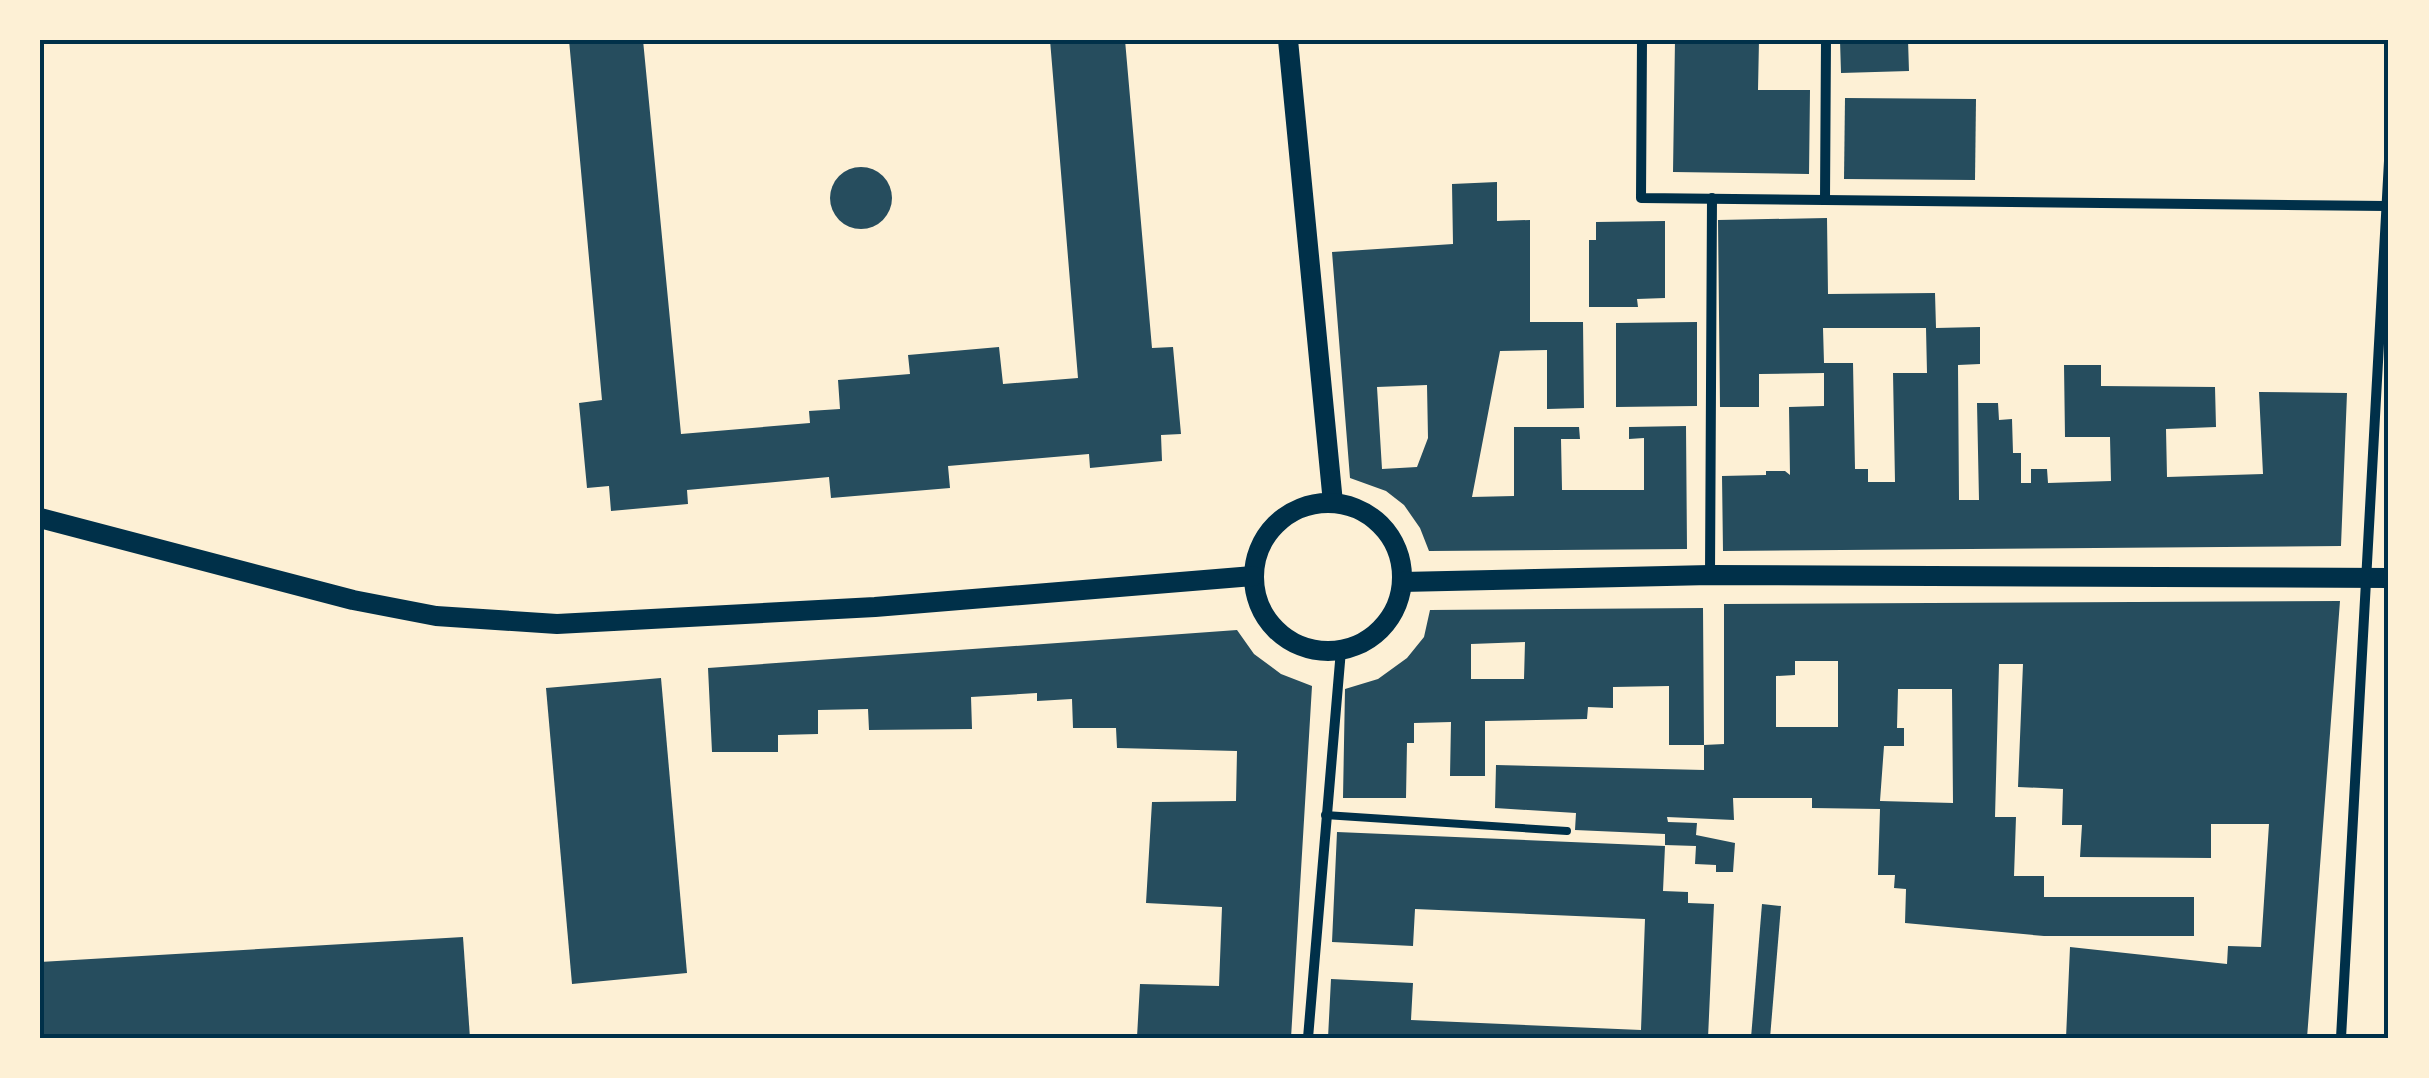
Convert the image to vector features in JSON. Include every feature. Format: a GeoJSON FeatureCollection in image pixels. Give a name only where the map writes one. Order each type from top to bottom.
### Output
{"type":"FeatureCollection","features":[{"type":"Feature","properties":{"kind":"main road"},"geometry":{"type":"LineString","coordinates":[[1288,40],[1334,502]]}},
{"type":"Feature","properties":{"kind":"main road"},"geometry":{"type":"LineString","coordinates":[[1334,502],[1356,508],[1391,538],[1402,582],[1396,606],[1384,627],[1364,642],[1341,650],[1298,646],[1279,634],[1260,608],[1253,576],[1257,552],[1278,523],[1309,505],[1334,502]]}},
{"type":"Feature","properties":{"kind":"main road"},"geometry":{"type":"LineString","coordinates":[[40,518],[353,600],[436,616],[557,624],[874,607],[1253,576]]}},
{"type":"Feature","properties":{"kind":"main road"},"geometry":{"type":"LineString","coordinates":[[1402,582],[1710,575],[2389,578]]}},
{"type":"Feature","properties":{"kind":"street"},"geometry":{"type":"LineString","coordinates":[[1642,40],[1641,198],[2386,206]]}},
{"type":"Feature","properties":{"kind":"street"},"geometry":{"type":"LineString","coordinates":[[1824,199],[1826,40]]}},
{"type":"Feature","properties":{"kind":"street"},"geometry":{"type":"LineString","coordinates":[[2342,1038],[2389,161]]}},
{"type":"Feature","properties":{"kind":"street"},"geometry":{"type":"LineString","coordinates":[[1710,575],[1712,198]]}},
{"type":"Feature","properties":{"kind":"street"},"geometry":{"type":"LineString","coordinates":[[1308,1038],[1341,650]]}},
{"type":"Feature","properties":{"kind":"lane"},"geometry":{"type":"LineString","coordinates":[[1325,815],[1567,831]]}},
{"type":"Feature","properties":{"kind":"building"},"geometry":{"type":"Polygon","coordinates":[[[569,40],[643,40],[681,434],[810,423],[809,411],[840,409],[838,380],[910,374],[908,355],[999,347],[1003,384],[1078,378],[1050,40],[1125,40],[1152,348],[1173,347],[1181,434],[1161,435],[1162,461],[1090,468],[1089,454],[948,466],[950,488],[831,498],[829,477],[687,490],[688,504],[611,511],[609,486],[587,488],[579,403],[602,400],[569,40]]]}},
{"type":"Feature","properties":{"kind":"building"},"geometry":{"type":"Polygon","coordinates":[[[1675,40],[1759,40],[1758,90],[1810,90],[1809,174],[1673,172],[1675,40]]]}},
{"type":"Feature","properties":{"kind":"building"},"geometry":{"type":"Polygon","coordinates":[[[1840,40],[1908,40],[1909,71],[1841,73],[1840,40]]]}},
{"type":"Feature","properties":{"kind":"building"},"geometry":{"type":"Polygon","coordinates":[[[1845,98],[1976,99],[1975,180],[1844,179],[1845,98]]]}},
{"type":"Feature","properties":{"kind":"building"},"geometry":{"type":"Polygon","coordinates":[[[861,167],[883,176],[892,198],[883,220],[861,229],[839,220],[830,198],[839,176],[861,167]]]}},
{"type":"Feature","properties":{"kind":"building"},"geometry":{"type":"Polygon","coordinates":[[[1497,182],[1497,221],[1530,220],[1530,322],[1583,322],[1584,408],[1547,409],[1547,350],[1500,351],[1472,497],[1514,496],[1514,427],[1579,427],[1580,439],[1561,439],[1562,490],[1644,490],[1644,438],[1629,439],[1629,427],[1686,426],[1687,549],[1429,551],[1420,528],[1404,505],[1386,491],[1350,478],[1332,252],[1453,244],[1452,184],[1497,182]],[[1427,385],[1377,387],[1382,469],[1417,467],[1428,438],[1427,385]]]}},
{"type":"Feature","properties":{"kind":"building"},"geometry":{"type":"Polygon","coordinates":[[[1827,218],[1828,294],[1935,293],[1936,328],[1980,327],[1980,364],[1958,365],[1959,500],[1979,500],[1977,403],[1998,403],[1999,420],[2012,419],[2013,453],[2021,453],[2021,483],[2031,483],[2031,469],[2047,469],[2048,483],[2111,481],[2110,437],[2065,437],[2064,365],[2101,365],[2101,386],[2215,387],[2216,427],[2166,429],[2167,477],[2263,474],[2259,392],[2347,393],[2341,546],[1723,551],[1722,476],[1766,475],[1766,471],[1785,471],[1790,475],[1789,407],[1824,406],[1824,373],[1759,374],[1759,407],[1720,407],[1718,220],[1827,218]],[[1823,328],[1824,363],[1853,363],[1855,469],[1868,469],[1868,482],[1895,482],[1893,373],[1927,373],[1926,328],[1823,328]]]}},
{"type":"Feature","properties":{"kind":"building"},"geometry":{"type":"Polygon","coordinates":[[[1665,221],[1665,298],[1637,299],[1638,307],[1589,307],[1589,240],[1596,240],[1596,222],[1665,221]]]}},
{"type":"Feature","properties":{"kind":"building"},"geometry":{"type":"Polygon","coordinates":[[[1697,322],[1697,406],[1616,407],[1616,323],[1697,322]]]}},
{"type":"Feature","properties":{"kind":"building"},"geometry":{"type":"Polygon","coordinates":[[[2340,601],[2307,1038],[2066,1038],[2070,947],[2227,964],[2228,946],[2261,947],[2269,824],[2211,824],[2211,858],[2080,857],[2082,825],[2062,825],[2063,789],[2018,787],[2023,664],[1999,664],[1995,817],[2016,817],[2014,876],[2044,876],[2044,897],[2194,897],[2194,936],[2044,936],[1905,923],[1906,889],[1894,888],[1895,875],[1878,875],[1880,809],[1812,808],[1812,798],[1733,798],[1734,820],[1667,817],[1668,822],[1697,823],[1696,835],[1735,843],[1733,872],[1716,872],[1716,865],[1695,864],[1696,846],[1665,845],[1665,834],[1575,830],[1576,813],[1495,808],[1496,765],[1704,770],[1704,745],[1724,744],[1724,604],[2340,601]],[[1795,661],[1795,675],[1776,676],[1776,727],[1838,727],[1838,661],[1795,661]],[[1898,689],[1897,728],[1904,728],[1904,746],[1884,746],[1880,801],[1953,803],[1952,689],[1898,689]]]}},
{"type":"Feature","properties":{"kind":"building"},"geometry":{"type":"Polygon","coordinates":[[[1703,608],[1704,745],[1669,745],[1669,686],[1613,687],[1613,708],[1588,707],[1587,719],[1485,721],[1485,776],[1450,776],[1451,722],[1414,723],[1414,743],[1407,743],[1406,798],[1343,798],[1345,689],[1378,679],[1407,658],[1424,637],[1430,610],[1703,608]],[[1525,642],[1471,644],[1471,679],[1524,679],[1525,642]]]}},
{"type":"Feature","properties":{"kind":"building"},"geometry":{"type":"Polygon","coordinates":[[[1237,630],[1254,654],[1281,674],[1312,686],[1291,1038],[1137,1037],[1140,984],[1219,986],[1222,907],[1146,903],[1152,802],[1236,801],[1237,751],[1117,748],[1116,728],[1073,728],[1072,699],[1037,701],[1037,693],[971,697],[972,729],[869,730],[868,709],[818,710],[818,734],[778,735],[778,752],[712,752],[708,668],[1237,630]]]}},
{"type":"Feature","properties":{"kind":"building"},"geometry":{"type":"Polygon","coordinates":[[[661,678],[687,973],[572,984],[546,688],[661,678]]]}},
{"type":"Feature","properties":{"kind":"building"},"geometry":{"type":"Polygon","coordinates":[[[1337,832],[1665,846],[1663,891],[1688,892],[1688,903],[1714,904],[1708,1038],[1328,1038],[1331,979],[1413,983],[1411,1020],[1641,1030],[1645,919],[1415,909],[1413,946],[1332,942],[1337,832]]]}},
{"type":"Feature","properties":{"kind":"building"},"geometry":{"type":"Polygon","coordinates":[[[1762,904],[1781,906],[1770,1038],[1751,1038],[1762,904]]]}},
{"type":"Feature","properties":{"kind":"building"},"geometry":{"type":"Polygon","coordinates":[[[463,937],[470,1038],[40,1038],[40,962],[463,937]]]}}]}
